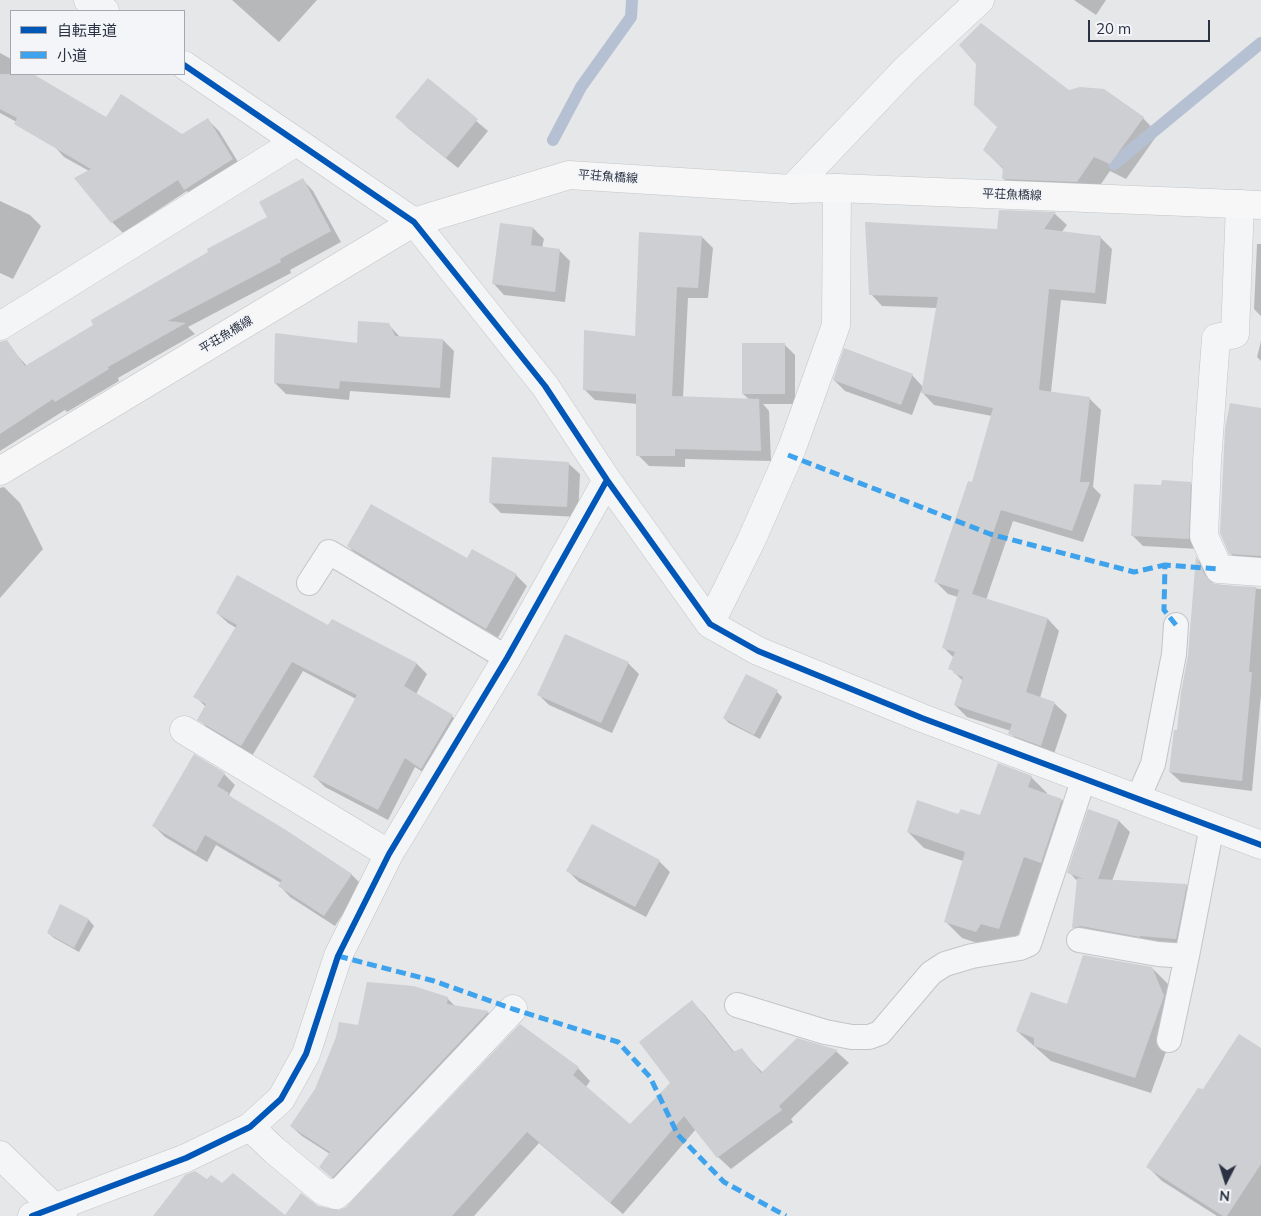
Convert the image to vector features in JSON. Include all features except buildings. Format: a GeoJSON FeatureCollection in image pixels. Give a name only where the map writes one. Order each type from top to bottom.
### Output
{"type":"FeatureCollection","features":[{"type":"Feature","properties":{"kind":"main road","name":"平荘魚橋線"},"geometry":{"type":"LineString","coordinates":[[3,463],[414,222],[569,175],[792,189],[837,188],[1251,205]]}},
{"type":"Feature","properties":{"kind":"street"},"geometry":{"type":"LineString","coordinates":[[88,0],[103,10]]}},
{"type":"Feature","properties":{"kind":"street"},"geometry":{"type":"LineString","coordinates":[[792,189],[906,69],[980,0]]}},
{"type":"Feature","properties":{"kind":"street"},"geometry":{"type":"LineString","coordinates":[[185,66],[414,222],[545,386],[607,480],[710,624],[758,651],[904,711],[1261,845]]}},
{"type":"Feature","properties":{"kind":"street"},"geometry":{"type":"LineString","coordinates":[[0,326],[296,142]]}},
{"type":"Feature","properties":{"kind":"street"},"geometry":{"type":"LineString","coordinates":[[710,624],[792,448],[836,324],[837,188]]}},
{"type":"Feature","properties":{"kind":"street"},"geometry":{"type":"LineString","coordinates":[[1251,205],[1235,334],[1216,338],[1206,461],[1204,536],[1219,569],[1261,572]]}},
{"type":"Feature","properties":{"kind":"street"},"geometry":{"type":"LineString","coordinates":[[0,1155],[50,1213],[186,1158],[250,1127],[281,1099],[306,1054],[338,956],[389,854],[507,658],[607,480]]}},
{"type":"Feature","properties":{"kind":"street"},"geometry":{"type":"LineString","coordinates":[[184,730],[389,854]]}},
{"type":"Feature","properties":{"kind":"street"},"geometry":{"type":"LineString","coordinates":[[250,1127],[323,1191],[336,1195],[513,1009]]}},
{"type":"Feature","properties":{"kind":"lane"},"geometry":{"type":"LineString","coordinates":[[308,583],[329,552],[507,658]]}},
{"type":"Feature","properties":{"kind":"lane"},"geometry":{"type":"LineString","coordinates":[[1138,798],[1153,764],[1174,654],[1176,625]]}},
{"type":"Feature","properties":{"kind":"lane"},"geometry":{"type":"LineString","coordinates":[[738,1006],[825,1032],[852,1037],[869,1037],[880,1033],[931,973],[945,964],[972,956],[1020,948],[1029,944],[1084,778]]}},
{"type":"Feature","properties":{"kind":"lane"},"geometry":{"type":"LineString","coordinates":[[1169,1040],[1212,826]]}},
{"type":"Feature","properties":{"kind":"lane"},"geometry":{"type":"LineString","coordinates":[[1078,940],[1158,954],[1187,956]]}},
{"type":"Feature","properties":{"kind":"waterway"},"geometry":{"type":"LineString","coordinates":[[553,140],[581,87],[631,17],[632,0]]}},
{"type":"Feature","properties":{"kind":"waterway"},"geometry":{"type":"LineString","coordinates":[[1114,164],[1261,43]]}},
{"type":"Feature","properties":{"kind":"marked path"},"geometry":{"type":"LineString","coordinates":[[788,455],[990,534],[1134,572],[1165,565]]}},
{"type":"Feature","properties":{"kind":"marked path"},"geometry":{"type":"LineString","coordinates":[[1176,625],[1164,610],[1165,565],[1219,569]]}},
{"type":"Feature","properties":{"kind":"marked path"},"geometry":{"type":"LineString","coordinates":[[338,956],[434,981],[513,1009],[618,1042],[650,1077],[678,1135],[724,1182],[786,1216]]}},
{"type":"Feature","properties":{"kind":"cycle path"},"geometry":{"type":"LineString","coordinates":[[185,66],[414,222],[545,386],[607,480],[710,624],[758,651],[922,718],[1261,845]]}},
{"type":"Feature","properties":{"kind":"cycle path"},"geometry":{"type":"LineString","coordinates":[[32,1216],[186,1158],[250,1127],[281,1099],[306,1054],[338,956],[389,854],[507,658],[607,480]]}}]}
